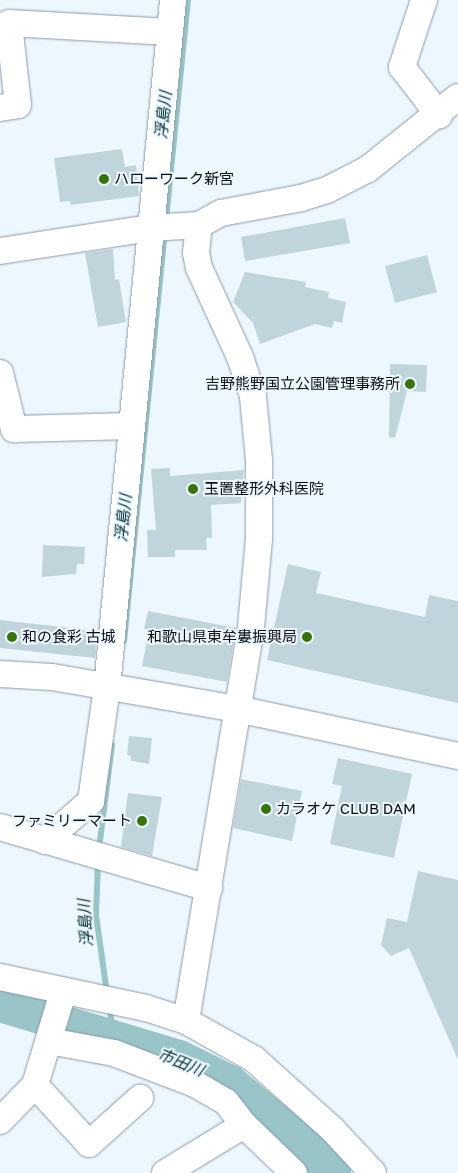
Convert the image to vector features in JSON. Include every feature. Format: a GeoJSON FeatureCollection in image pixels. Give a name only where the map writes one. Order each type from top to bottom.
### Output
{"type":"FeatureCollection","features":[{"type":"Feature","properties":{"kind":"street"},"geometry":{"type":"LineString","coordinates":[[45,841],[87,807],[91,801],[106,686],[173,0]]}},
{"type":"Feature","properties":{"kind":"street"},"geometry":{"type":"LineString","coordinates":[[424,0],[402,66],[439,115]]}},
{"type":"Feature","properties":{"kind":"street"},"geometry":{"type":"LineString","coordinates":[[0,108],[18,105],[9,23],[170,32]]}},
{"type":"Feature","properties":{"kind":"street"},"geometry":{"type":"LineString","coordinates":[[0,251],[151,228],[199,225],[221,213],[301,198],[328,190],[368,169],[439,115],[458,97]]}},
{"type":"Feature","properties":{"kind":"street"},"geometry":{"type":"LineString","coordinates":[[186,1021],[256,585],[259,460],[254,396],[246,371],[199,268],[199,225]]}},
{"type":"Feature","properties":{"kind":"street"},"geometry":{"type":"LineString","coordinates":[[0,374],[14,429],[132,426]]}},
{"type":"Feature","properties":{"kind":"street"},"geometry":{"type":"LineString","coordinates":[[0,674],[106,686],[237,708],[458,756]]}},
{"type":"Feature","properties":{"kind":"street"},"geometry":{"type":"LineString","coordinates":[[0,827],[208,888]]}},
{"type":"Feature","properties":{"kind":"street"},"geometry":{"type":"LineString","coordinates":[[0,977],[60,996],[186,1021],[254,1059],[332,1129],[368,1171]]}},
{"type":"Feature","properties":{"kind":"street"},"geometry":{"type":"LineString","coordinates":[[0,1121],[34,1085],[49,1041],[60,996]]}},
{"type":"Feature","properties":{"kind":"street"},"geometry":{"type":"LineString","coordinates":[[49,1041],[114,1053],[195,1084],[226,1102],[244,1125],[294,1173]]}},
{"type":"Feature","properties":{"kind":"street"},"geometry":{"type":"LineString","coordinates":[[34,1085],[89,1144],[140,1098]]}},
{"type":"Feature","properties":{"kind":"street"},"geometry":{"type":"LineString","coordinates":[[165,1173],[244,1125]]}},
{"type":"Feature","properties":{"kind":"building"},"geometry":{"type":"Polygon","coordinates":[[[122,149],[125,167],[136,165],[139,196],[71,205],[70,201],[60,202],[54,158],[122,149]]]}},
{"type":"Feature","properties":{"kind":"building"},"geometry":{"type":"Polygon","coordinates":[[[345,218],[350,243],[245,261],[241,237],[345,218]]]}},
{"type":"Feature","properties":{"kind":"building"},"geometry":{"type":"Polygon","coordinates":[[[113,249],[115,280],[119,279],[126,322],[98,327],[85,253],[113,249]]]}},
{"type":"Feature","properties":{"kind":"building"},"geometry":{"type":"Polygon","coordinates":[[[427,255],[437,292],[395,303],[385,266],[427,255]]]}},
{"type":"Feature","properties":{"kind":"building"},"geometry":{"type":"Polygon","coordinates":[[[245,272],[306,282],[305,287],[329,292],[328,298],[346,302],[342,323],[334,321],[332,328],[315,324],[260,344],[253,323],[233,302],[245,272]]]}},
{"type":"Feature","properties":{"kind":"building"},"geometry":{"type":"Polygon","coordinates":[[[390,364],[427,365],[426,392],[407,391],[395,438],[389,437],[390,364]]]}},
{"type":"Feature","properties":{"kind":"building"},"geometry":{"type":"Polygon","coordinates":[[[170,468],[170,476],[244,470],[241,503],[211,505],[212,538],[206,538],[207,550],[175,550],[175,557],[148,557],[147,530],[156,530],[151,469],[170,468]]]}},
{"type":"Feature","properties":{"kind":"building"},"geometry":{"type":"Polygon","coordinates":[[[43,545],[85,547],[84,564],[77,564],[76,574],[42,577],[43,545]]]}},
{"type":"Feature","properties":{"kind":"building"},"geometry":{"type":"Polygon","coordinates":[[[288,564],[321,572],[316,593],[425,617],[429,595],[458,601],[458,703],[267,660],[288,564]]]}},
{"type":"Feature","properties":{"kind":"building"},"geometry":{"type":"Polygon","coordinates":[[[148,611],[236,628],[227,682],[142,666],[149,630],[144,629],[148,611]]]}},
{"type":"Feature","properties":{"kind":"building"},"geometry":{"type":"Polygon","coordinates":[[[0,620],[97,631],[95,658],[0,648],[0,620]]]}},
{"type":"Feature","properties":{"kind":"building"},"geometry":{"type":"Polygon","coordinates":[[[129,736],[152,738],[149,764],[131,761],[131,756],[127,755],[129,736]]]}},
{"type":"Feature","properties":{"kind":"building"},"geometry":{"type":"Polygon","coordinates":[[[338,758],[412,774],[394,858],[330,844],[342,786],[332,784],[338,758]]]}},
{"type":"Feature","properties":{"kind":"building","name":"カラオケ CLUB DAM"},"geometry":{"type":"Polygon","coordinates":[[[241,779],[302,791],[292,841],[233,828],[241,779]]]}},
{"type":"Feature","properties":{"kind":"building","name":"ファミリーマート"},"geometry":{"type":"Polygon","coordinates":[[[128,793],[162,797],[152,856],[121,847],[128,793]]]}},
{"type":"Feature","properties":{"kind":"building"},"geometry":{"type":"Polygon","coordinates":[[[418,871],[458,880],[458,1060],[409,948],[391,956],[381,945],[387,918],[407,922],[418,871]]]}},
{"type":"Feature","properties":{"kind":"waterway","name":"浮島川"},"geometry":{"type":"LineString","coordinates":[[166,220],[188,0]]}},
{"type":"Feature","properties":{"kind":"waterway","name":"浮島川"},"geometry":{"type":"LineString","coordinates":[[124,641],[165,233]]}},
{"type":"Feature","properties":{"kind":"waterway","name":"浮島川"},"geometry":{"type":"LineString","coordinates":[[99,849],[112,745]]}},
{"type":"Feature","properties":{"kind":"waterway","name":"浮島川"},"geometry":{"type":"LineString","coordinates":[[98,862],[96,915],[107,993]]}},
{"type":"Feature","properties":{"kind":"waterway","name":"市田川"},"geometry":{"type":"LineString","coordinates":[[0,1004],[179,1058],[230,1083],[313,1152],[333,1173]]}},
{"type":"Feature","properties":{"kind":"waterway","name":"浮島川"},"geometry":{"type":"LineString","coordinates":[[109,1005],[114,1037]]}},
{"type":"Feature","properties":{"kind":"place","name":"ハローワーク新宮"},"geometry":{"type":"Point","coordinates":[104,179]}},
{"type":"Feature","properties":{"kind":"place","name":"吉野熊野国立公園管理事務所"},"geometry":{"type":"Point","coordinates":[410,384]}},
{"type":"Feature","properties":{"kind":"place","name":"玉置整形外科医院"},"geometry":{"type":"Point","coordinates":[193,489]}},
{"type":"Feature","properties":{"kind":"place","name":"和の食彩 古城"},"geometry":{"type":"Point","coordinates":[12,637]}},
{"type":"Feature","properties":{"kind":"place","name":"和歌山県東牟婁振興局"},"geometry":{"type":"Point","coordinates":[307,637]}},
{"type":"Feature","properties":{"kind":"place","name":"カラオケ CLUB DAM"},"geometry":{"type":"Point","coordinates":[266,809]}},
{"type":"Feature","properties":{"kind":"place","name":"ファミリーマート"},"geometry":{"type":"Point","coordinates":[142,821]}}]}
